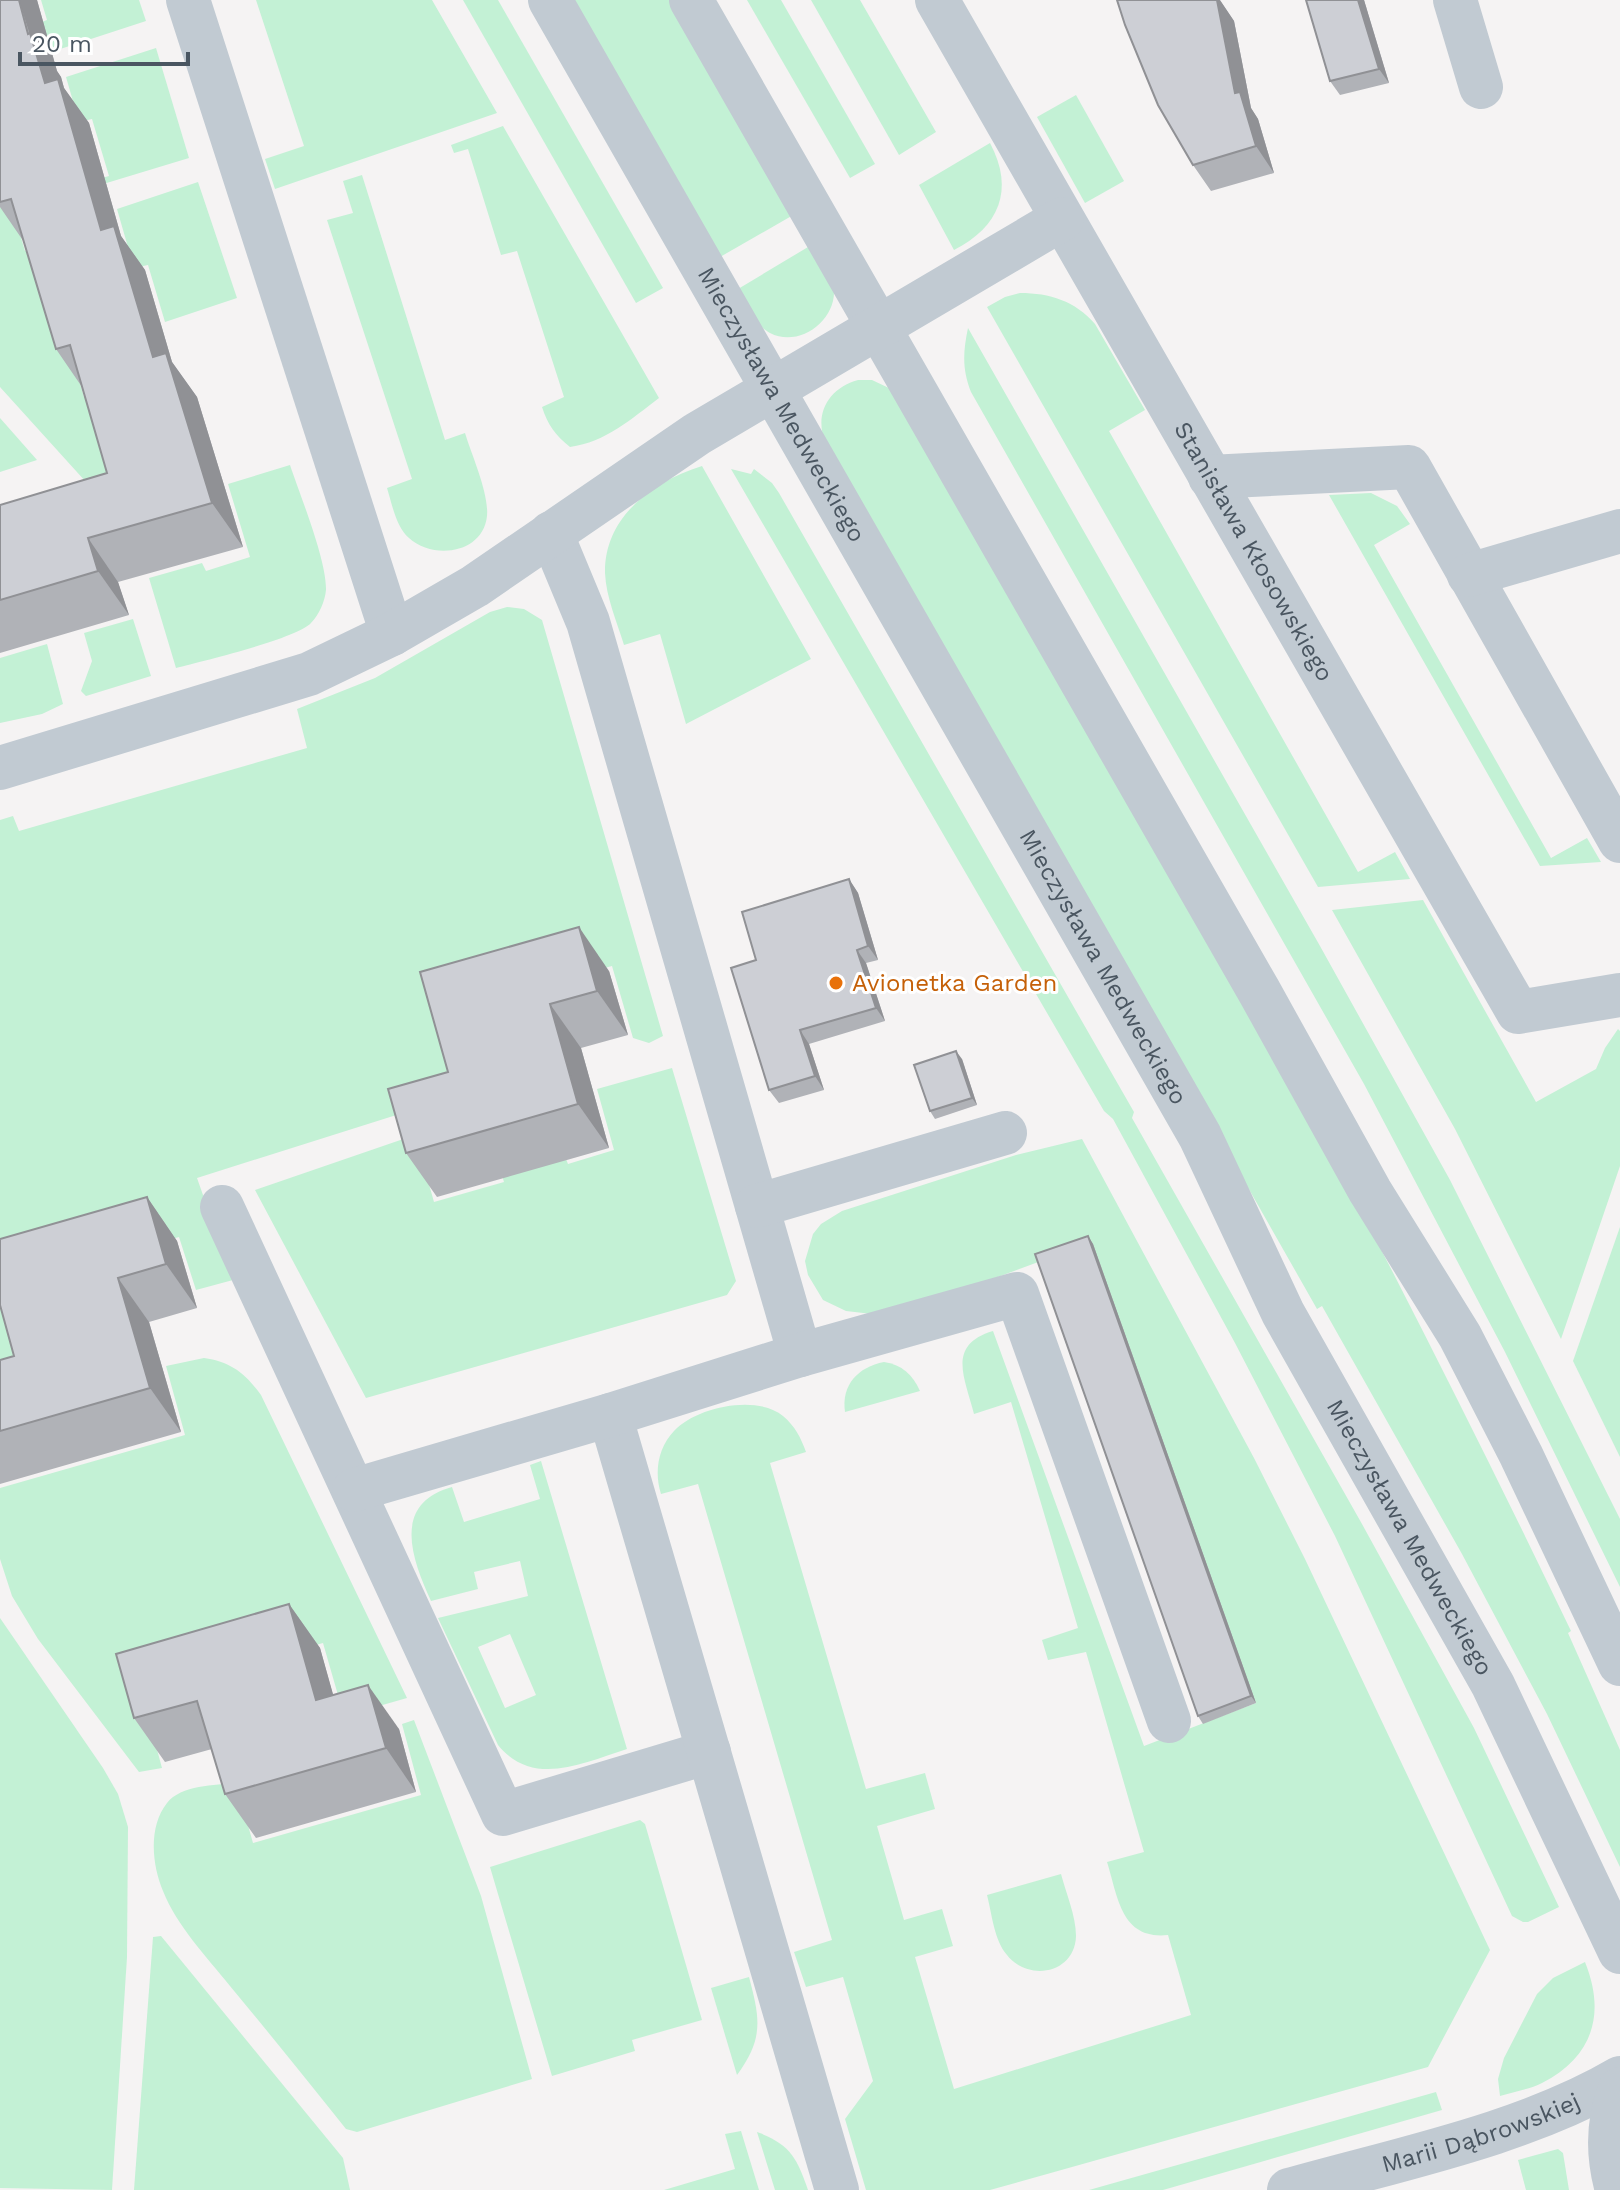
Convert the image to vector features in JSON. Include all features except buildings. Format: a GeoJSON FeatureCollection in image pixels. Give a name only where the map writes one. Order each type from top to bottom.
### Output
{"type":"FeatureCollection","features":[{"type":"Feature","properties":{"kind":"street"},"geometry":{"type":"LineString","coordinates":[[188,0],[392,634]]}},
{"type":"Feature","properties":{"kind":"street","name":"Mieczysława Medweckiego"},"geometry":{"type":"LineString","coordinates":[[550,0],[1200,1136],[1283,1313],[1493,1685],[1620,1952]]}},
{"type":"Feature","properties":{"kind":"street"},"geometry":{"type":"LineString","coordinates":[[691,0],[1259,991],[1370,1191],[1460,1336],[1528,1469],[1620,1664]]}},
{"type":"Feature","properties":{"kind":"street","name":"Stanisława Kłosowskiego"},"geometry":{"type":"LineString","coordinates":[[937,0],[1518,1012],[1620,995]]}},
{"type":"Feature","properties":{"kind":"street"},"geometry":{"type":"LineString","coordinates":[[1455,0],[1481,87]]}},
{"type":"Feature","properties":{"kind":"street"},"geometry":{"type":"LineString","coordinates":[[0,768],[309,674],[392,634],[475,586],[697,434],[1062,219]]}},
{"type":"Feature","properties":{"kind":"street"},"geometry":{"type":"LineString","coordinates":[[1210,477],[1409,467],[1620,841]]}},
{"type":"Feature","properties":{"kind":"street"},"geometry":{"type":"LineString","coordinates":[[1469,575],[1620,531]]}},
{"type":"Feature","properties":{"kind":"street"},"geometry":{"type":"LineString","coordinates":[[551,533],[588,622],[800,1355]]}},
{"type":"Feature","properties":{"kind":"street"},"geometry":{"type":"LineString","coordinates":[[757,1206],[1005,1133]]}},
{"type":"Feature","properties":{"kind":"street"},"geometry":{"type":"LineString","coordinates":[[222,1207],[503,1814],[709,1752]]}},
{"type":"Feature","properties":{"kind":"street"},"geometry":{"type":"LineString","coordinates":[[354,1490],[800,1355],[1017,1294],[1169,1721]]}},
{"type":"Feature","properties":{"kind":"street"},"geometry":{"type":"LineString","coordinates":[[610,1415],[837,2190]]}},
{"type":"Feature","properties":{"kind":"street","name":"Marii Dąbrowskiej"},"geometry":{"type":"LineString","coordinates":[[1289,2190],[1521,2122],[1576,2101],[1620,2078]]}},
{"type":"Feature","properties":{"kind":"street"},"geometry":{"type":"LineString","coordinates":[[1617,2190],[1611,2169],[1609,2128],[1620,2089]]}},
{"type":"Feature","properties":{"kind":"green space"},"geometry":{"type":"Polygon","coordinates":[[[41,0],[139,0],[146,21],[48,53],[39,23],[47,20],[41,0]]]}},
{"type":"Feature","properties":{"kind":"green space"},"geometry":{"type":"Polygon","coordinates":[[[256,0],[432,0],[497,113],[275,189],[265,159],[304,146],[256,0]]]}},
{"type":"Feature","properties":{"kind":"green space"},"geometry":{"type":"Polygon","coordinates":[[[463,0],[498,0],[663,288],[636,303],[463,0]]]}},
{"type":"Feature","properties":{"kind":"green space"},"geometry":{"type":"Polygon","coordinates":[[[573,0],[673,0],[795,214],[720,257],[573,0]]]}},
{"type":"Feature","properties":{"kind":"green space"},"geometry":{"type":"Polygon","coordinates":[[[747,0],[781,0],[875,164],[850,178],[747,0]]]}},
{"type":"Feature","properties":{"kind":"green space"},"geometry":{"type":"Polygon","coordinates":[[[811,0],[860,0],[936,132],[899,155],[811,0]]]}},
{"type":"Feature","properties":{"kind":"green space"},"geometry":{"type":"Polygon","coordinates":[[[156,48],[189,158],[100,185],[98,179],[109,176],[92,119],[79,122],[66,77],[156,48]]]}},
{"type":"Feature","properties":{"kind":"green space"},"geometry":{"type":"Polygon","coordinates":[[[1076,95],[1124,181],[1085,203],[1037,117],[1076,95]]]}},
{"type":"Feature","properties":{"kind":"green space"},"geometry":{"type":"Polygon","coordinates":[[[503,126],[659,398],[618,428],[595,440],[570,447],[556,434],[542,407],[564,397],[517,251],[501,255],[468,149],[454,153],[451,145],[503,126]]]}},
{"type":"Feature","properties":{"kind":"green space"},"geometry":{"type":"Polygon","coordinates":[[[990,143],[1001,176],[998,206],[982,230],[954,250],[919,185],[990,143]]]}},
{"type":"Feature","properties":{"kind":"green space"},"geometry":{"type":"Polygon","coordinates":[[[0,167],[25,251],[40,248],[84,397],[98,394],[128,496],[86,482],[0,387],[0,167]]]}},
{"type":"Feature","properties":{"kind":"green space"},"geometry":{"type":"Polygon","coordinates":[[[362,175],[445,440],[465,433],[483,486],[487,516],[483,529],[476,539],[456,550],[431,549],[409,538],[398,522],[387,488],[412,479],[327,220],[353,213],[343,181],[362,175]]]}},
{"type":"Feature","properties":{"kind":"green space"},"geometry":{"type":"Polygon","coordinates":[[[198,182],[237,298],[165,322],[148,265],[134,268],[117,209],[198,182]]]}},
{"type":"Feature","properties":{"kind":"green space"},"geometry":{"type":"Polygon","coordinates":[[[813,244],[833,283],[831,307],[825,318],[806,333],[782,337],[770,333],[755,319],[738,289],[813,244]]]}},
{"type":"Feature","properties":{"kind":"green space"},"geometry":{"type":"Polygon","coordinates":[[[1020,293],[1061,300],[1079,309],[1095,324],[1145,410],[1109,431],[1358,872],[1395,852],[1410,879],[1318,887],[987,307],[1020,293]]]}},
{"type":"Feature","properties":{"kind":"green space"},"geometry":{"type":"Polygon","coordinates":[[[968,328],[1450,1180],[1620,1519],[1620,1587],[1505,1352],[1364,1084],[971,392],[964,360],[968,328]]]}},
{"type":"Feature","properties":{"kind":"green space"},"geometry":{"type":"Polygon","coordinates":[[[858,380],[872,380],[891,389],[1348,1186],[1405,1296],[1571,1631],[1568,1633],[1620,1750],[1620,1867],[1547,1714],[1462,1554],[1322,1306],[1317,1309],[825,442],[821,421],[826,403],[839,389],[858,380]]]}},
{"type":"Feature","properties":{"kind":"green space"},"geometry":{"type":"Polygon","coordinates":[[[0,418],[37,460],[0,472],[0,418]]]}},
{"type":"Feature","properties":{"kind":"green space"},"geometry":{"type":"Polygon","coordinates":[[[290,465],[322,562],[326,590],[319,612],[311,623],[287,636],[176,668],[149,578],[202,563],[206,571],[250,557],[228,484],[290,465]]]}},
{"type":"Feature","properties":{"kind":"green space"},"geometry":{"type":"Polygon","coordinates":[[[702,466],[811,659],[686,724],[660,634],[624,645],[605,573],[607,553],[622,518],[666,481],[702,466]]]}},
{"type":"Feature","properties":{"kind":"green space"},"geometry":{"type":"Polygon","coordinates":[[[731,469],[751,474],[754,469],[779,493],[1134,1112],[1132,1118],[1362,1524],[1474,1728],[1559,1907],[1528,1922],[1512,1916],[1335,1536],[1235,1343],[1113,1119],[1104,1111],[731,469]]]}},
{"type":"Feature","properties":{"kind":"green space"},"geometry":{"type":"Polygon","coordinates":[[[1371,493],[1397,506],[1410,524],[1374,545],[1551,858],[1587,838],[1601,862],[1540,866],[1329,495],[1371,493]]]}},
{"type":"Feature","properties":{"kind":"green space"},"geometry":{"type":"Polygon","coordinates":[[[507,607],[524,609],[542,620],[663,1036],[649,1043],[633,1038],[612,966],[564,979],[466,1093],[197,1178],[233,1280],[196,1290],[179,1237],[9,1285],[32,1379],[0,1388],[0,820],[13,816],[19,831],[307,748],[297,709],[375,678],[490,612],[507,607]]]}},
{"type":"Feature","properties":{"kind":"green space"},"geometry":{"type":"Polygon","coordinates":[[[133,619],[151,676],[86,696],[81,691],[92,661],[84,633],[133,619]]]}},
{"type":"Feature","properties":{"kind":"green space"},"geometry":{"type":"Polygon","coordinates":[[[47,644],[63,704],[42,714],[0,723],[0,658],[47,644]]]}},
{"type":"Feature","properties":{"kind":"green space"},"geometry":{"type":"Polygon","coordinates":[[[1423,900],[1536,1102],[1596,1069],[1605,1048],[1618,1029],[1620,1031],[1620,1166],[1561,1339],[1455,1129],[1332,910],[1423,900]]]}},
{"type":"Feature","properties":{"kind":"green space"},"geometry":{"type":"Polygon","coordinates":[[[672,1068],[736,1281],[727,1295],[366,1398],[255,1190],[415,1135],[434,1202],[504,1182],[501,1172],[564,1154],[568,1164],[614,1150],[597,1089],[672,1068]]]}},
{"type":"Feature","properties":{"kind":"green space"},"geometry":{"type":"Polygon","coordinates":[[[1082,1139],[1305,1559],[1490,1950],[1428,2067],[990,2190],[866,2190],[845,2119],[873,2081],[843,1977],[806,1987],[794,1952],[832,1940],[698,1484],[661,1494],[659,1461],[664,1445],[674,1431],[697,1415],[727,1406],[772,1409],[787,1420],[802,1442],[806,1452],[770,1463],[866,1789],[925,1773],[935,1809],[877,1826],[904,1920],[942,1909],[953,1946],[915,1957],[954,2089],[1191,2015],[1168,1935],[1140,1931],[1124,1914],[1119,1902],[1107,1862],[1144,1852],[1086,1652],[1048,1660],[1042,1640],[1078,1628],[1011,1402],[974,1414],[962,1364],[969,1345],[978,1337],[993,1331],[1144,1746],[1256,1703],[1041,1261],[979,1284],[872,1314],[846,1311],[823,1300],[808,1275],[805,1261],[813,1234],[821,1224],[842,1211],[1016,1155],[1082,1139]]]}},
{"type":"Feature","properties":{"kind":"green space"},"geometry":{"type":"Polygon","coordinates":[[[1620,1227],[1620,1457],[1573,1361],[1620,1227]]]}},
{"type":"Feature","properties":{"kind":"green space"},"geometry":{"type":"Polygon","coordinates":[[[204,1358],[237,1370],[261,1395],[407,1698],[344,1716],[323,1643],[142,1694],[162,1768],[139,1772],[38,1639],[12,1596],[0,1559],[0,1488],[185,1435],[166,1366],[204,1358]]]}},
{"type":"Feature","properties":{"kind":"green space"},"geometry":{"type":"Polygon","coordinates":[[[884,1362],[906,1371],[920,1391],[845,1412],[844,1402],[853,1379],[866,1368],[884,1362]]]}},
{"type":"Feature","properties":{"kind":"green space"},"geometry":{"type":"Polygon","coordinates":[[[541,1461],[627,1749],[559,1768],[527,1766],[498,1745],[438,1618],[528,1596],[520,1561],[474,1572],[478,1589],[431,1601],[413,1551],[414,1519],[420,1506],[433,1495],[452,1487],[464,1522],[540,1499],[530,1465],[541,1461]],[[510,1634],[478,1647],[505,1708],[536,1695],[510,1634]]]}},
{"type":"Feature","properties":{"kind":"green space"},"geometry":{"type":"Polygon","coordinates":[[[0,1618],[103,1768],[118,1794],[128,1827],[127,1957],[112,2190],[0,2188],[0,1618]]]}},
{"type":"Feature","properties":{"kind":"green space"},"geometry":{"type":"Polygon","coordinates":[[[414,1720],[481,1896],[532,2079],[357,2132],[346,2129],[184,1929],[159,1881],[154,1858],[154,1835],[161,1813],[173,1797],[189,1789],[209,1785],[236,1783],[253,1843],[421,1795],[402,1724],[414,1720]]]}},
{"type":"Feature","properties":{"kind":"green space"},"geometry":{"type":"Polygon","coordinates":[[[640,1820],[645,1824],[702,2020],[632,2040],[635,2051],[552,2076],[490,1867],[640,1820]]]}},
{"type":"Feature","properties":{"kind":"green space"},"geometry":{"type":"Polygon","coordinates":[[[1061,1874],[1074,1921],[1074,1949],[1059,1966],[1038,1971],[1026,1969],[1003,1949],[996,1934],[987,1895],[1061,1874]]]}},
{"type":"Feature","properties":{"kind":"green space"},"geometry":{"type":"Polygon","coordinates":[[[161,1936],[343,2158],[350,2190],[134,2190],[153,1937],[161,1936]]]}},
{"type":"Feature","properties":{"kind":"green space"},"geometry":{"type":"Polygon","coordinates":[[[1585,1962],[1594,1999],[1594,2016],[1584,2047],[1559,2072],[1542,2083],[1500,2096],[1498,2079],[1504,2058],[1537,1994],[1553,1978],[1585,1962]]]}},
{"type":"Feature","properties":{"kind":"green space"},"geometry":{"type":"Polygon","coordinates":[[[749,1977],[756,2005],[756,2039],[737,2075],[711,1988],[749,1977]]]}},
{"type":"Feature","properties":{"kind":"green space"},"geometry":{"type":"Polygon","coordinates":[[[1436,2092],[1442,2110],[1163,2190],[1089,2190],[1436,2092]]]}},
{"type":"Feature","properties":{"kind":"green space"},"geometry":{"type":"Polygon","coordinates":[[[741,2131],[759,2190],[664,2190],[735,2169],[725,2134],[741,2131]]]}},
{"type":"Feature","properties":{"kind":"green space"},"geometry":{"type":"Polygon","coordinates":[[[757,2132],[785,2147],[800,2169],[808,2190],[775,2190],[757,2132]]]}},
{"type":"Feature","properties":{"kind":"green space"},"geometry":{"type":"Polygon","coordinates":[[[1558,2149],[1563,2153],[1569,2190],[1526,2190],[1518,2160],[1558,2149]]]}},
{"type":"Feature","properties":{"kind":"place","name":"Avionetka Garden"},"geometry":{"type":"Point","coordinates":[836,983]}}]}
